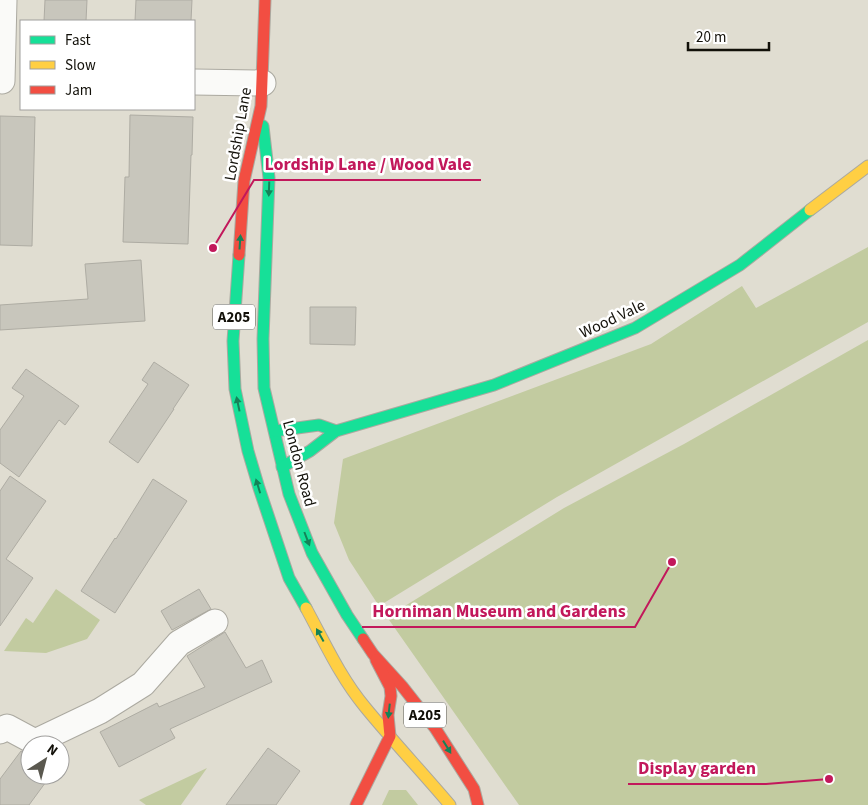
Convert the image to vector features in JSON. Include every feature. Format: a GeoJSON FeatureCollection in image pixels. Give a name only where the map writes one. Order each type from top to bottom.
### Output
{"type":"FeatureCollection","features":[{"type":"Feature","properties":{"kind":"main road","name":"Lordship Lane"},"geometry":{"type":"LineString","coordinates":[[265,0],[262,94],[244,181],[233,340],[235,389],[248,451],[288,578],[348,685],[390,736]]}},
{"type":"Feature","properties":{"kind":"main road","name":"London Road"},"geometry":{"type":"LineString","coordinates":[[262,94],[269,178],[263,339],[264,388],[289,494],[312,553],[347,615],[373,654],[402,686],[435,728],[474,789],[478,805]]}},
{"type":"Feature","properties":{"kind":"main road","name":"Wood Vale"},"geometry":{"type":"LineString","coordinates":[[282,467],[323,444],[336,432],[494,385],[635,328],[740,265],[868,166]]}},
{"type":"Feature","properties":{"kind":"main road"},"geometry":{"type":"LineString","coordinates":[[275,431],[319,425],[336,432]]}},
{"type":"Feature","properties":{"kind":"main road"},"geometry":{"type":"LineString","coordinates":[[356,805],[390,736],[388,715],[391,696],[390,687],[373,654]]}},
{"type":"Feature","properties":{"kind":"main road","name":"A205"},"geometry":{"type":"LineString","coordinates":[[390,736],[450,805]]}},
{"type":"Feature","properties":{"kind":"street"},"geometry":{"type":"LineString","coordinates":[[4,0],[8,81]]}},
{"type":"Feature","properties":{"kind":"street"},"geometry":{"type":"LineString","coordinates":[[195,82],[262,94]]}},
{"type":"Feature","properties":{"kind":"street"},"geometry":{"type":"LineString","coordinates":[[0,731],[7,727],[35,742],[100,711],[143,684],[179,643],[215,622]]}},
{"type":"Feature","properties":{"kind":"green space"},"geometry":{"type":"Polygon","coordinates":[[[868,247],[868,322],[557,497],[379,606],[349,560],[334,523],[343,459],[651,344],[742,286],[756,308],[868,247]]]}},
{"type":"Feature","properties":{"kind":"green space"},"geometry":{"type":"Polygon","coordinates":[[[868,340],[868,805],[519,805],[387,617],[564,508],[684,444],[868,340]]]}},
{"type":"Feature","properties":{"kind":"green space"},"geometry":{"type":"Polygon","coordinates":[[[56,589],[100,620],[87,639],[46,653],[4,651],[26,618],[33,623],[56,589]]]}},
{"type":"Feature","properties":{"kind":"green space"},"geometry":{"type":"Polygon","coordinates":[[[207,768],[181,805],[146,805],[139,800],[207,768]]]}},
{"type":"Feature","properties":{"kind":"green space"},"geometry":{"type":"Polygon","coordinates":[[[389,790],[406,790],[418,805],[382,805],[389,790]]]}},
{"type":"Feature","properties":{"kind":"building"},"geometry":{"type":"Polygon","coordinates":[[[45,0],[87,0],[86,20],[44,20],[45,0]]]}},
{"type":"Feature","properties":{"kind":"building"},"geometry":{"type":"Polygon","coordinates":[[[136,0],[192,0],[191,20],[135,20],[136,0]]]}},
{"type":"Feature","properties":{"kind":"building"},"geometry":{"type":"Polygon","coordinates":[[[130,115],[193,117],[188,244],[123,242],[125,177],[129,177],[130,115]]]}},
{"type":"Feature","properties":{"kind":"building"},"geometry":{"type":"Polygon","coordinates":[[[0,116],[35,117],[32,246],[0,245],[0,116]]]}},
{"type":"Feature","properties":{"kind":"building"},"geometry":{"type":"Polygon","coordinates":[[[141,260],[145,321],[0,330],[0,305],[88,299],[85,264],[141,260]]]}},
{"type":"Feature","properties":{"kind":"building"},"geometry":{"type":"Polygon","coordinates":[[[310,307],[356,307],[355,345],[310,344],[310,307]]]}},
{"type":"Feature","properties":{"kind":"building"},"geometry":{"type":"Polygon","coordinates":[[[154,362],[189,385],[138,463],[109,442],[148,384],[142,380],[154,362]]]}},
{"type":"Feature","properties":{"kind":"building"},"geometry":{"type":"Polygon","coordinates":[[[26,369],[79,406],[65,425],[59,420],[19,477],[0,463],[0,430],[24,396],[12,388],[26,369]]]}},
{"type":"Feature","properties":{"kind":"building"},"geometry":{"type":"Polygon","coordinates":[[[10,476],[46,501],[6,559],[33,578],[0,626],[0,491],[10,476]]]}},
{"type":"Feature","properties":{"kind":"building"},"geometry":{"type":"Polygon","coordinates":[[[153,479],[187,501],[115,613],[81,591],[153,479]]]}},
{"type":"Feature","properties":{"kind":"building"},"geometry":{"type":"Polygon","coordinates":[[[199,589],[211,609],[172,630],[161,611],[199,589]]]}},
{"type":"Feature","properties":{"kind":"building"},"geometry":{"type":"Polygon","coordinates":[[[225,632],[246,668],[262,660],[272,682],[170,729],[175,738],[119,767],[100,732],[157,703],[159,707],[205,687],[187,656],[225,632]]]}},
{"type":"Feature","properties":{"kind":"building"},"geometry":{"type":"Polygon","coordinates":[[[268,748],[300,771],[276,805],[226,805],[268,748]]]}},
{"type":"Feature","properties":{"kind":"building"},"geometry":{"type":"Polygon","coordinates":[[[20,752],[20,785],[44,785],[29,805],[0,805],[0,779],[20,752]]]}},
{"type":"Feature","properties":{"kind":"traffic: fast"},"geometry":{"type":"LineString","coordinates":[[263,126],[269,178],[263,339],[264,388],[289,494],[312,553],[347,615],[363,639]]}},
{"type":"Feature","properties":{"kind":"traffic: fast"},"geometry":{"type":"LineString","coordinates":[[282,467],[310,451],[336,431],[494,385],[635,328],[740,265],[810,210]]}},
{"type":"Feature","properties":{"kind":"traffic: fast"},"geometry":{"type":"LineString","coordinates":[[239,255],[233,341],[235,389],[248,451],[259,488],[289,578],[306,608]]}},
{"type":"Feature","properties":{"kind":"traffic: fast"},"geometry":{"type":"LineString","coordinates":[[275,431],[319,425],[336,431]]}},
{"type":"Feature","properties":{"kind":"traffic: slow"},"geometry":{"type":"LineString","coordinates":[[810,210],[868,166]]}},
{"type":"Feature","properties":{"kind":"traffic: slow"},"geometry":{"type":"LineString","coordinates":[[306,608],[333,659],[356,695],[450,805]]}},
{"type":"Feature","properties":{"kind":"traffic: jam"},"geometry":{"type":"LineString","coordinates":[[239,255],[244,181],[261,106],[265,0]]}},
{"type":"Feature","properties":{"kind":"traffic: jam"},"geometry":{"type":"LineString","coordinates":[[363,639],[373,654],[402,686],[435,728],[474,789],[478,805]]}},
{"type":"Feature","properties":{"kind":"traffic: jam"},"geometry":{"type":"LineString","coordinates":[[356,805],[390,736],[388,715],[391,696],[390,687],[376,660]]}},
{"type":"Feature","properties":{"kind":"place","name":"Lordship Lane / Wood Vale"},"geometry":{"type":"Point","coordinates":[213,248]}},
{"type":"Feature","properties":{"kind":"place","name":"Horniman Museum and Gardens"},"geometry":{"type":"Point","coordinates":[672,562]}},
{"type":"Feature","properties":{"kind":"place","name":"Display garden"},"geometry":{"type":"Point","coordinates":[829,779]}}]}
